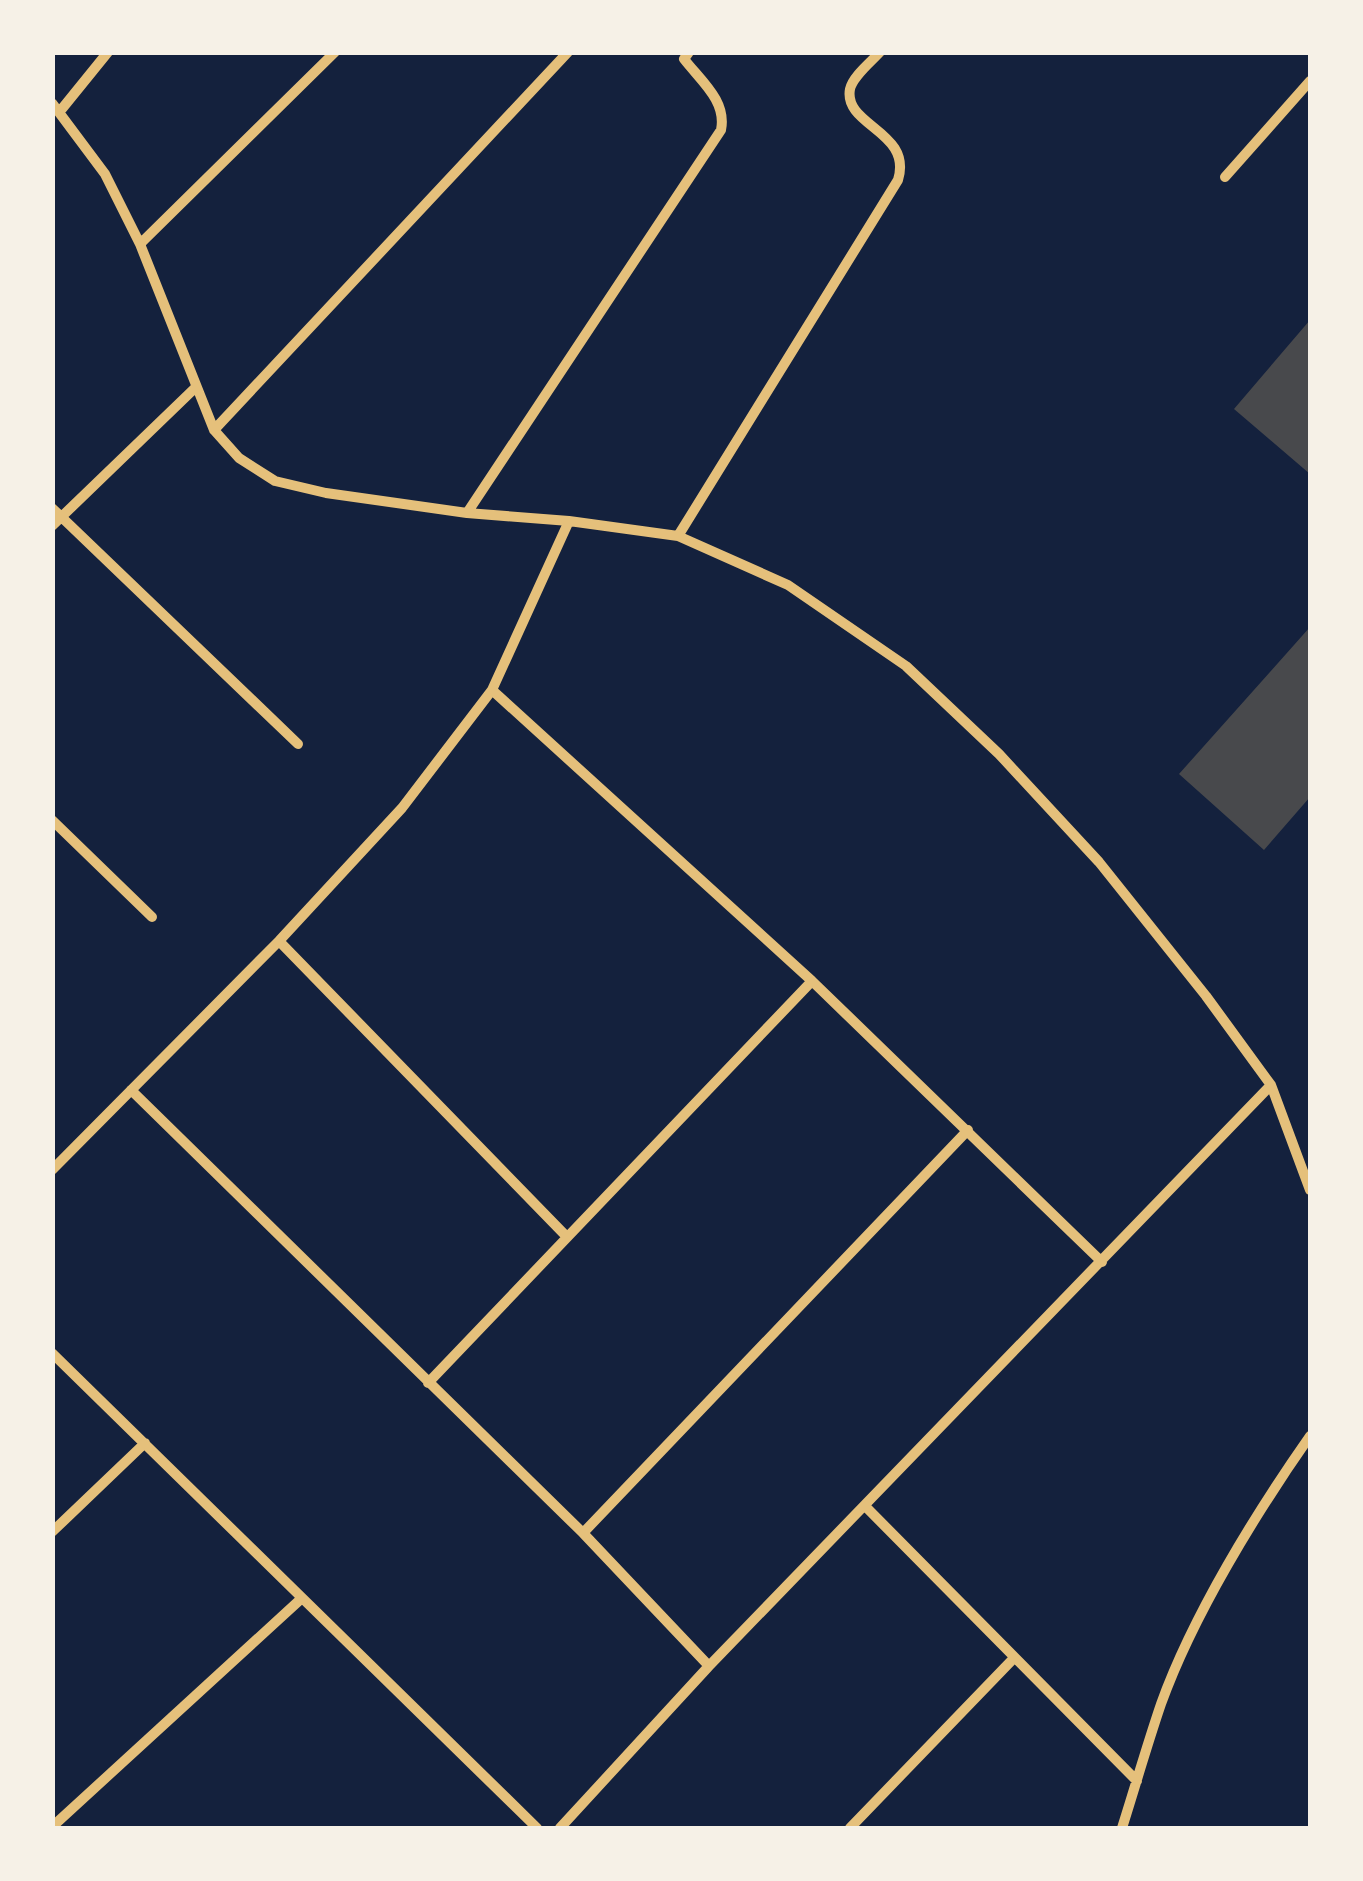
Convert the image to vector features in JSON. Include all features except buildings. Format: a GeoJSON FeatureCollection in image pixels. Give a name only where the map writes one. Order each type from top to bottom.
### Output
{"type":"FeatureCollection","features":[{"type":"Feature","properties":{"kind":"street"},"geometry":{"type":"LineString","coordinates":[[108,52],[56,107],[104,174],[140,244],[194,388],[214,430],[239,458],[275,481],[326,493],[678,536],[788,585],[906,666],[999,754],[1099,862],[1271,1085],[1310,1190]]}},
{"type":"Feature","properties":{"kind":"street"},"geometry":{"type":"LineString","coordinates":[[140,244],[335,52]]}},
{"type":"Feature","properties":{"kind":"street"},"geometry":{"type":"LineString","coordinates":[[214,430],[568,52]]}},
{"type":"Feature","properties":{"kind":"street"},"geometry":{"type":"LineString","coordinates":[[678,536],[898,180],[902,168],[896,148],[851,101],[850,89],[880,52]]}},
{"type":"Feature","properties":{"kind":"street"},"geometry":{"type":"LineString","coordinates":[[468,513],[721,130],[721,105],[684,55]]}},
{"type":"Feature","properties":{"kind":"street"},"geometry":{"type":"LineString","coordinates":[[1225,177],[1310,81]]}},
{"type":"Feature","properties":{"kind":"street"},"geometry":{"type":"LineString","coordinates":[[57,522],[194,388]]}},
{"type":"Feature","properties":{"kind":"street"},"geometry":{"type":"LineString","coordinates":[[52,508],[57,522],[298,744]]}},
{"type":"Feature","properties":{"kind":"street"},"geometry":{"type":"LineString","coordinates":[[52,1170],[279,941],[402,808],[492,690],[569,522]]}},
{"type":"Feature","properties":{"kind":"street"},"geometry":{"type":"LineString","coordinates":[[492,690],[812,981],[1102,1262]]}},
{"type":"Feature","properties":{"kind":"street"},"geometry":{"type":"LineString","coordinates":[[52,820],[152,917]]}},
{"type":"Feature","properties":{"kind":"street"},"geometry":{"type":"LineString","coordinates":[[279,941],[567,1237]]}},
{"type":"Feature","properties":{"kind":"street"},"geometry":{"type":"LineString","coordinates":[[428,1383],[812,981]]}},
{"type":"Feature","properties":{"kind":"street"},"geometry":{"type":"LineString","coordinates":[[560,1828],[710,1666],[1271,1085]]}},
{"type":"Feature","properties":{"kind":"street"},"geometry":{"type":"LineString","coordinates":[[131,1090],[583,1533],[710,1666]]}},
{"type":"Feature","properties":{"kind":"street"},"geometry":{"type":"LineString","coordinates":[[583,1533],[968,1130]]}},
{"type":"Feature","properties":{"kind":"street"},"geometry":{"type":"LineString","coordinates":[[52,1353],[537,1828]]}},
{"type":"Feature","properties":{"kind":"street"},"geometry":{"type":"LineString","coordinates":[[1122,1828],[1162,1701],[1209,1601],[1310,1436]]}},
{"type":"Feature","properties":{"kind":"street"},"geometry":{"type":"LineString","coordinates":[[52,1532],[146,1443]]}},
{"type":"Feature","properties":{"kind":"street"},"geometry":{"type":"LineString","coordinates":[[866,1506],[1137,1780]]}},
{"type":"Feature","properties":{"kind":"street"},"geometry":{"type":"LineString","coordinates":[[52,1827],[302,1598]]}},
{"type":"Feature","properties":{"kind":"street"},"geometry":{"type":"LineString","coordinates":[[850,1828],[1014,1658]]}}]}
